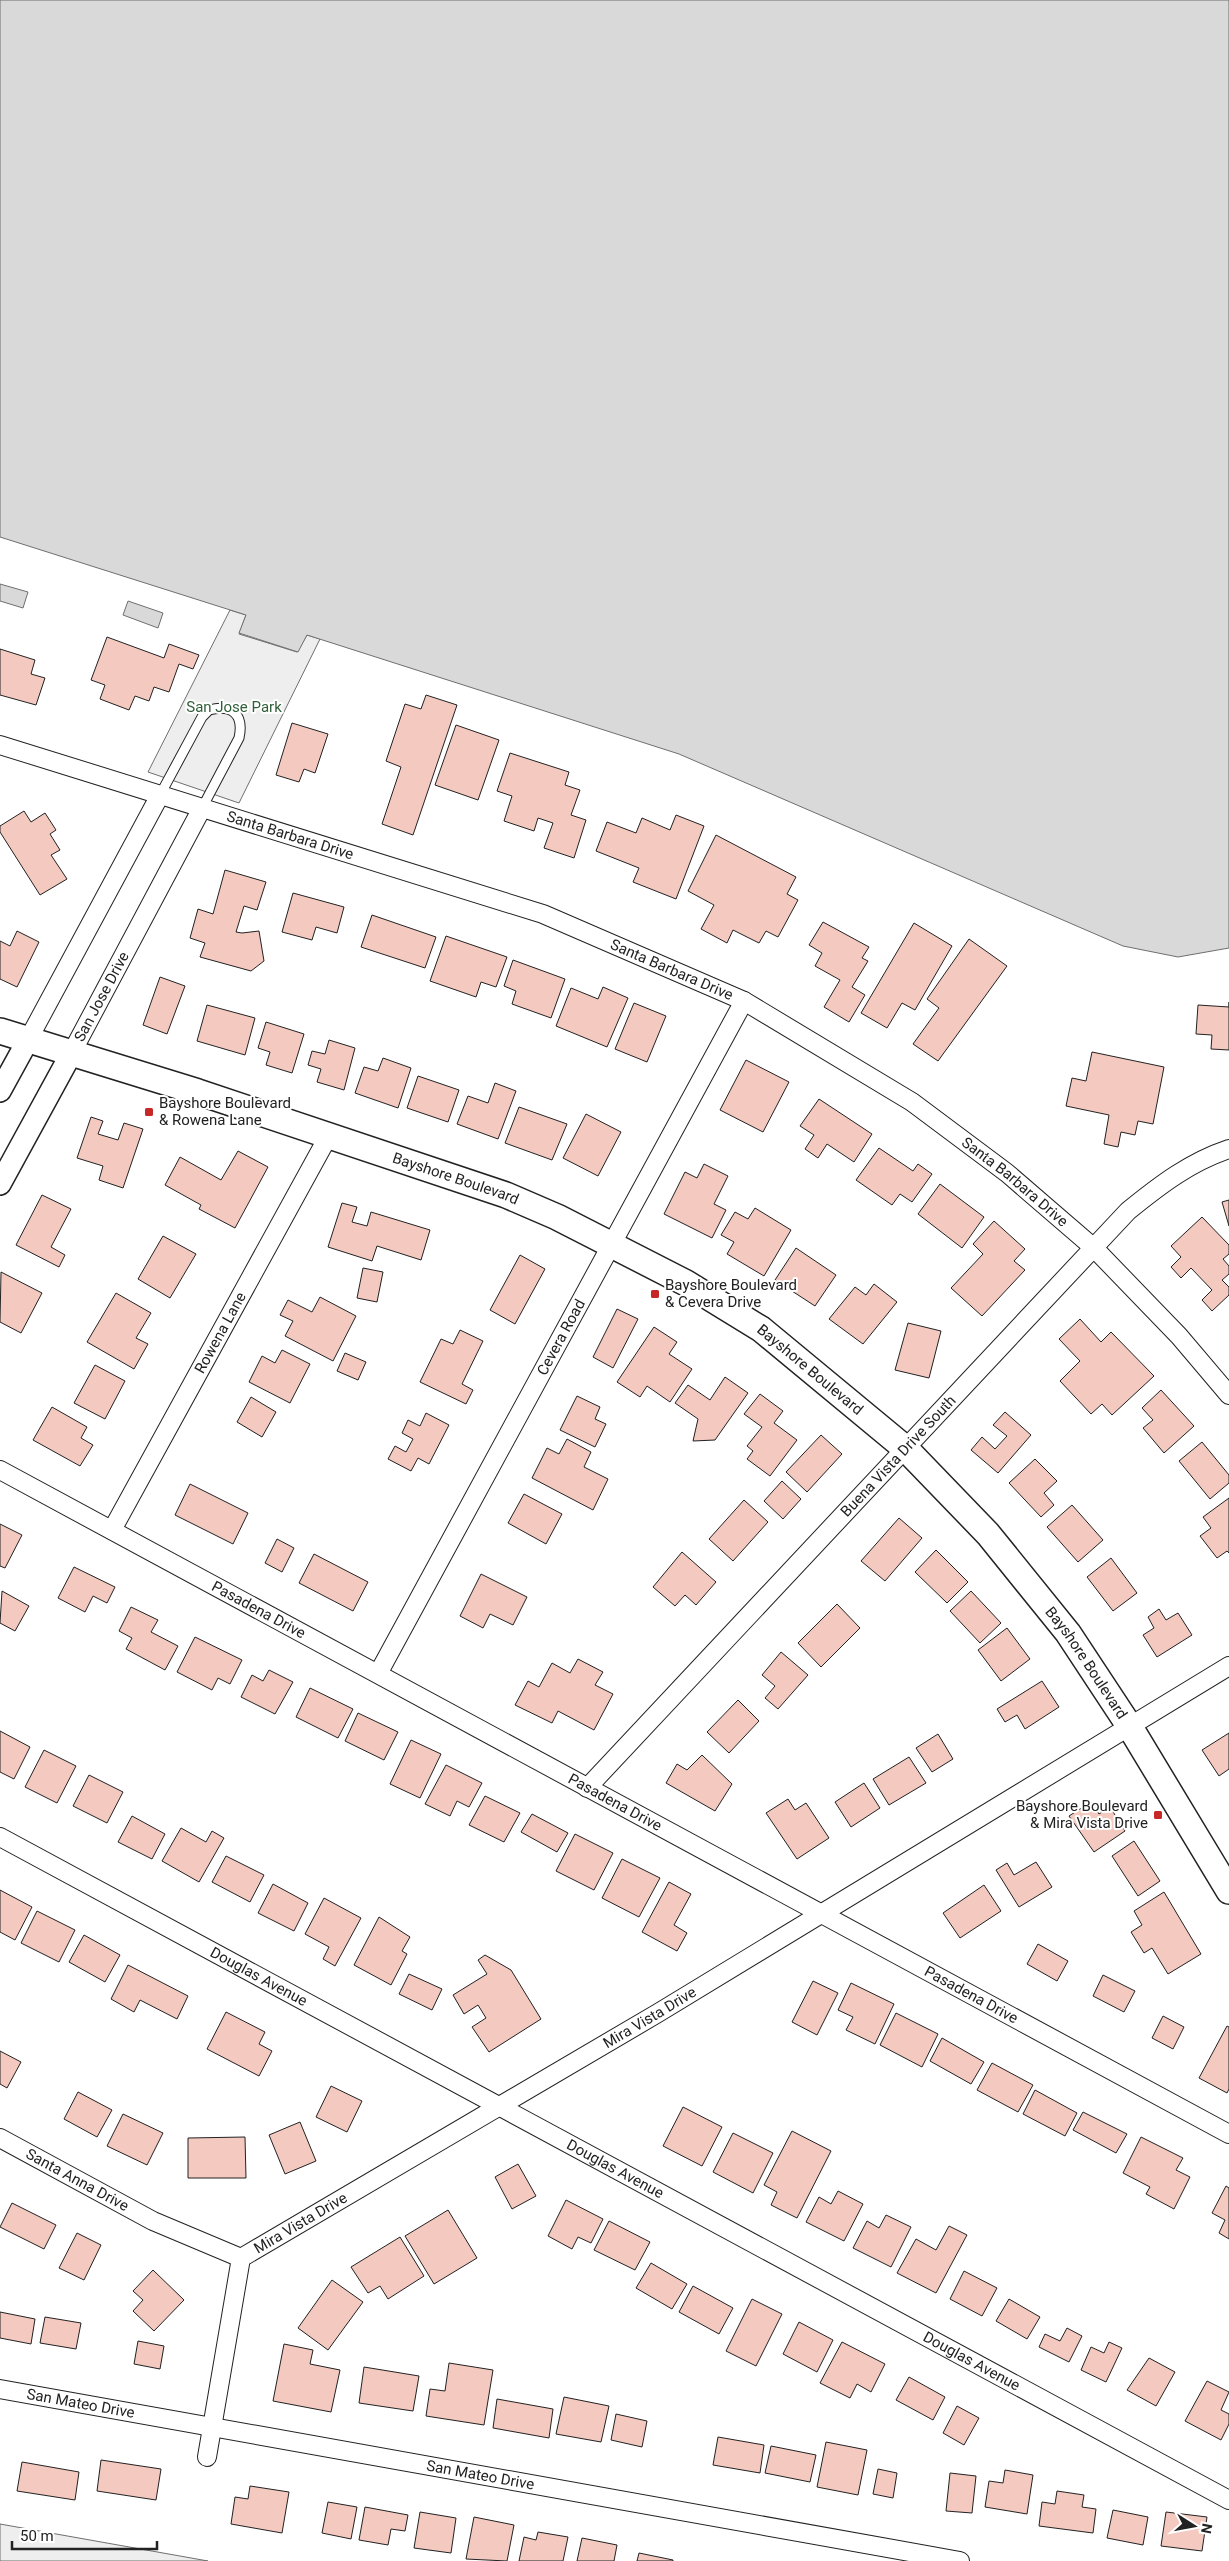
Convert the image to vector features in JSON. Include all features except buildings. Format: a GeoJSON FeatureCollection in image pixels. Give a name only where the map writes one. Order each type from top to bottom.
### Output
{"type":"FeatureCollection","features":[{"type":"Feature","properties":{"kind":"main road","name":"Bayshore Boulevard"},"geometry":{"type":"LineString","coordinates":[[0,1031],[329,1135],[506,1195],[612,1244],[686,1283],[761,1329],[906,1450],[988,1534],[1062,1625],[1130,1727],[1229,1891]]}},
{"type":"Feature","properties":{"kind":"street","name":"Santa Barbara Drive"},"geometry":{"type":"LineString","coordinates":[[0,745],[543,914],[744,1001],[912,1102],[1007,1173],[1094,1248],[1180,1336],[1229,1395]]}},
{"type":"Feature","properties":{"kind":"street"},"geometry":{"type":"LineString","coordinates":[[0,1091],[160,795]]}},
{"type":"Feature","properties":{"kind":"street","name":"San Jose Drive"},"geometry":{"type":"LineString","coordinates":[[0,1184],[202,808]]}},
{"type":"Feature","properties":{"kind":"street","name":"Cevera Road"},"geometry":{"type":"LineString","coordinates":[[379,1672],[744,1001]]}},
{"type":"Feature","properties":{"kind":"street","name":"Rowena Lane"},"geometry":{"type":"LineString","coordinates":[[112,1530],[329,1135]]}},
{"type":"Feature","properties":{"kind":"street","name":"Buena Vista Drive South"},"geometry":{"type":"LineString","coordinates":[[587,1788],[906,1450],[1128,1211],[1168,1179],[1204,1157],[1229,1149]]}},
{"type":"Feature","properties":{"kind":"street","name":"Pasadena Drive"},"geometry":{"type":"LineString","coordinates":[[0,1470],[379,1672],[587,1788],[1229,2134]]}},
{"type":"Feature","properties":{"kind":"street","name":"Mira Vista Drive"},"geometry":{"type":"LineString","coordinates":[[207,2457],[241,2258],[499,2108],[1229,1666]]}},
{"type":"Feature","properties":{"kind":"street","name":"Douglas Avenue"},"geometry":{"type":"LineString","coordinates":[[0,1837],[499,2108],[1229,2500]]}},
{"type":"Feature","properties":{"kind":"street","name":"Santa Anna Drive"},"geometry":{"type":"LineString","coordinates":[[0,2138],[153,2221],[241,2258]]}},
{"type":"Feature","properties":{"kind":"street","name":"San Mateo Drive"},"geometry":{"type":"LineString","coordinates":[[0,2389],[960,2561]]}},
{"type":"Feature","properties":{"kind":"lane"},"geometry":{"type":"LineString","coordinates":[[160,795],[202,717],[209,710],[226,708],[238,716],[242,726],[239,738],[202,808]]}},
{"type":"Feature","properties":{"kind":"green space","name":"San Jose Park"},"geometry":{"type":"Polygon","coordinates":[[[230,610],[246,615],[239,634],[297,652],[307,635],[320,639],[239,803],[148,772],[230,610]]]}},
{"type":"Feature","properties":{"kind":"green space"},"geometry":{"type":"Polygon","coordinates":[[[0,2524],[208,2561],[0,2561],[0,2524]]]}},
{"type":"Feature","properties":{"kind":"shaded area"},"geometry":{"type":"Polygon","coordinates":[[[0,0],[1229,0],[1229,948],[1178,957],[1123,946],[679,754],[307,635],[298,652],[239,633],[246,615],[0,537],[0,0]]]}},
{"type":"Feature","properties":{"kind":"shaded area"},"geometry":{"type":"Polygon","coordinates":[[[0,584],[28,592],[23,608],[0,601],[0,584]]]}},
{"type":"Feature","properties":{"kind":"shaded area"},"geometry":{"type":"Polygon","coordinates":[[[128,601],[163,613],[158,628],[123,615],[128,601]]]}},
{"type":"Feature","properties":{"kind":"place","name":"Bayshore Boulevard & Rowena Lane"},"geometry":{"type":"Point","coordinates":[149,1112]}},
{"type":"Feature","properties":{"kind":"place","name":"Bayshore Boulevard & Cevera Drive"},"geometry":{"type":"Point","coordinates":[655,1294]}},
{"type":"Feature","properties":{"kind":"place","name":"Bayshore Boulevard & Mira Vista Drive"},"geometry":{"type":"Point","coordinates":[1158,1815]}}]}
